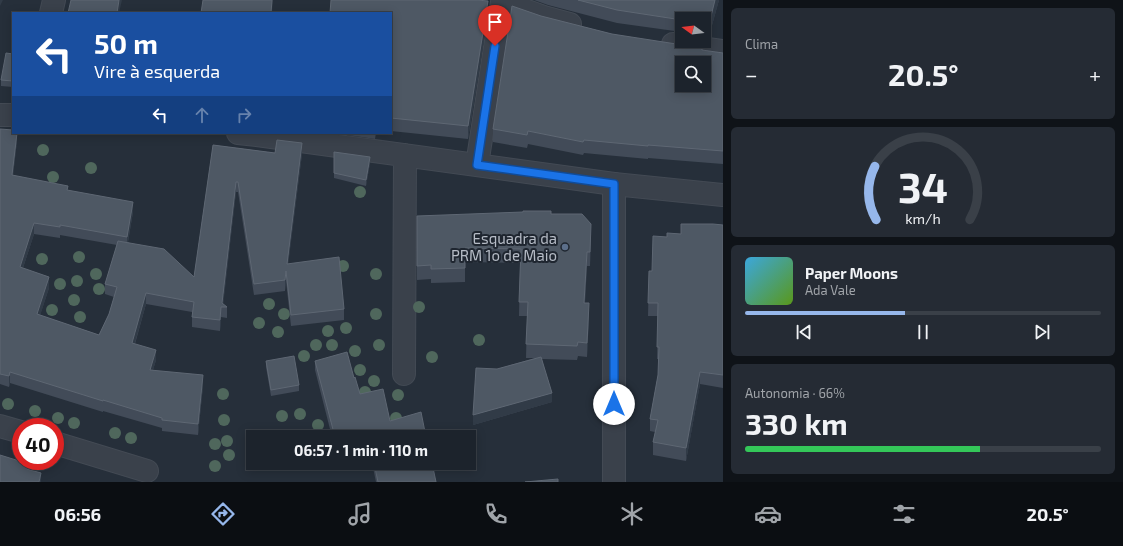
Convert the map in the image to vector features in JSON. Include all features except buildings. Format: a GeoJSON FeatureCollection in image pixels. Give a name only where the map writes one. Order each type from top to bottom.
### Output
{"type":"FeatureCollection","features":[{"type":"Feature","properties":{"kind":"street"},"geometry":{"type":"LineString","coordinates":[[51,12],[54,0]]}},
{"type":"Feature","properties":{"kind":"street"},"geometry":{"type":"LineString","coordinates":[[477,165],[499,1],[544,17],[586,28]]}},
{"type":"Feature","properties":{"kind":"street"},"geometry":{"type":"LineString","coordinates":[[653,41],[723,51]]}},
{"type":"Feature","properties":{"kind":"street"},"geometry":{"type":"LineString","coordinates":[[0,115],[12,115]]}},
{"type":"Feature","properties":{"kind":"street"},"geometry":{"type":"LineString","coordinates":[[246,134],[614,184],[723,195]]}},
{"type":"Feature","properties":{"kind":"street"},"geometry":{"type":"LineString","coordinates":[[404,374],[405,155]]}},
{"type":"Feature","properties":{"kind":"street"},"geometry":{"type":"LineString","coordinates":[[614,184],[614,482]]}},
{"type":"Feature","properties":{"kind":"street"},"geometry":{"type":"LineString","coordinates":[[0,426],[12,429]]}},
{"type":"Feature","properties":{"kind":"street"},"geometry":{"type":"LineString","coordinates":[[64,446],[147,471]]}},
{"type":"Feature","properties":{"kind":"place","name":"Esquadra da PRM 1o de Maio"},"geometry":{"type":"Point","coordinates":[565,247]}},
{"type":"Feature","properties":{"kind":"route"},"geometry":{"type":"LineString","coordinates":[[495,46],[477,165],[614,184],[614,404]]}}]}
